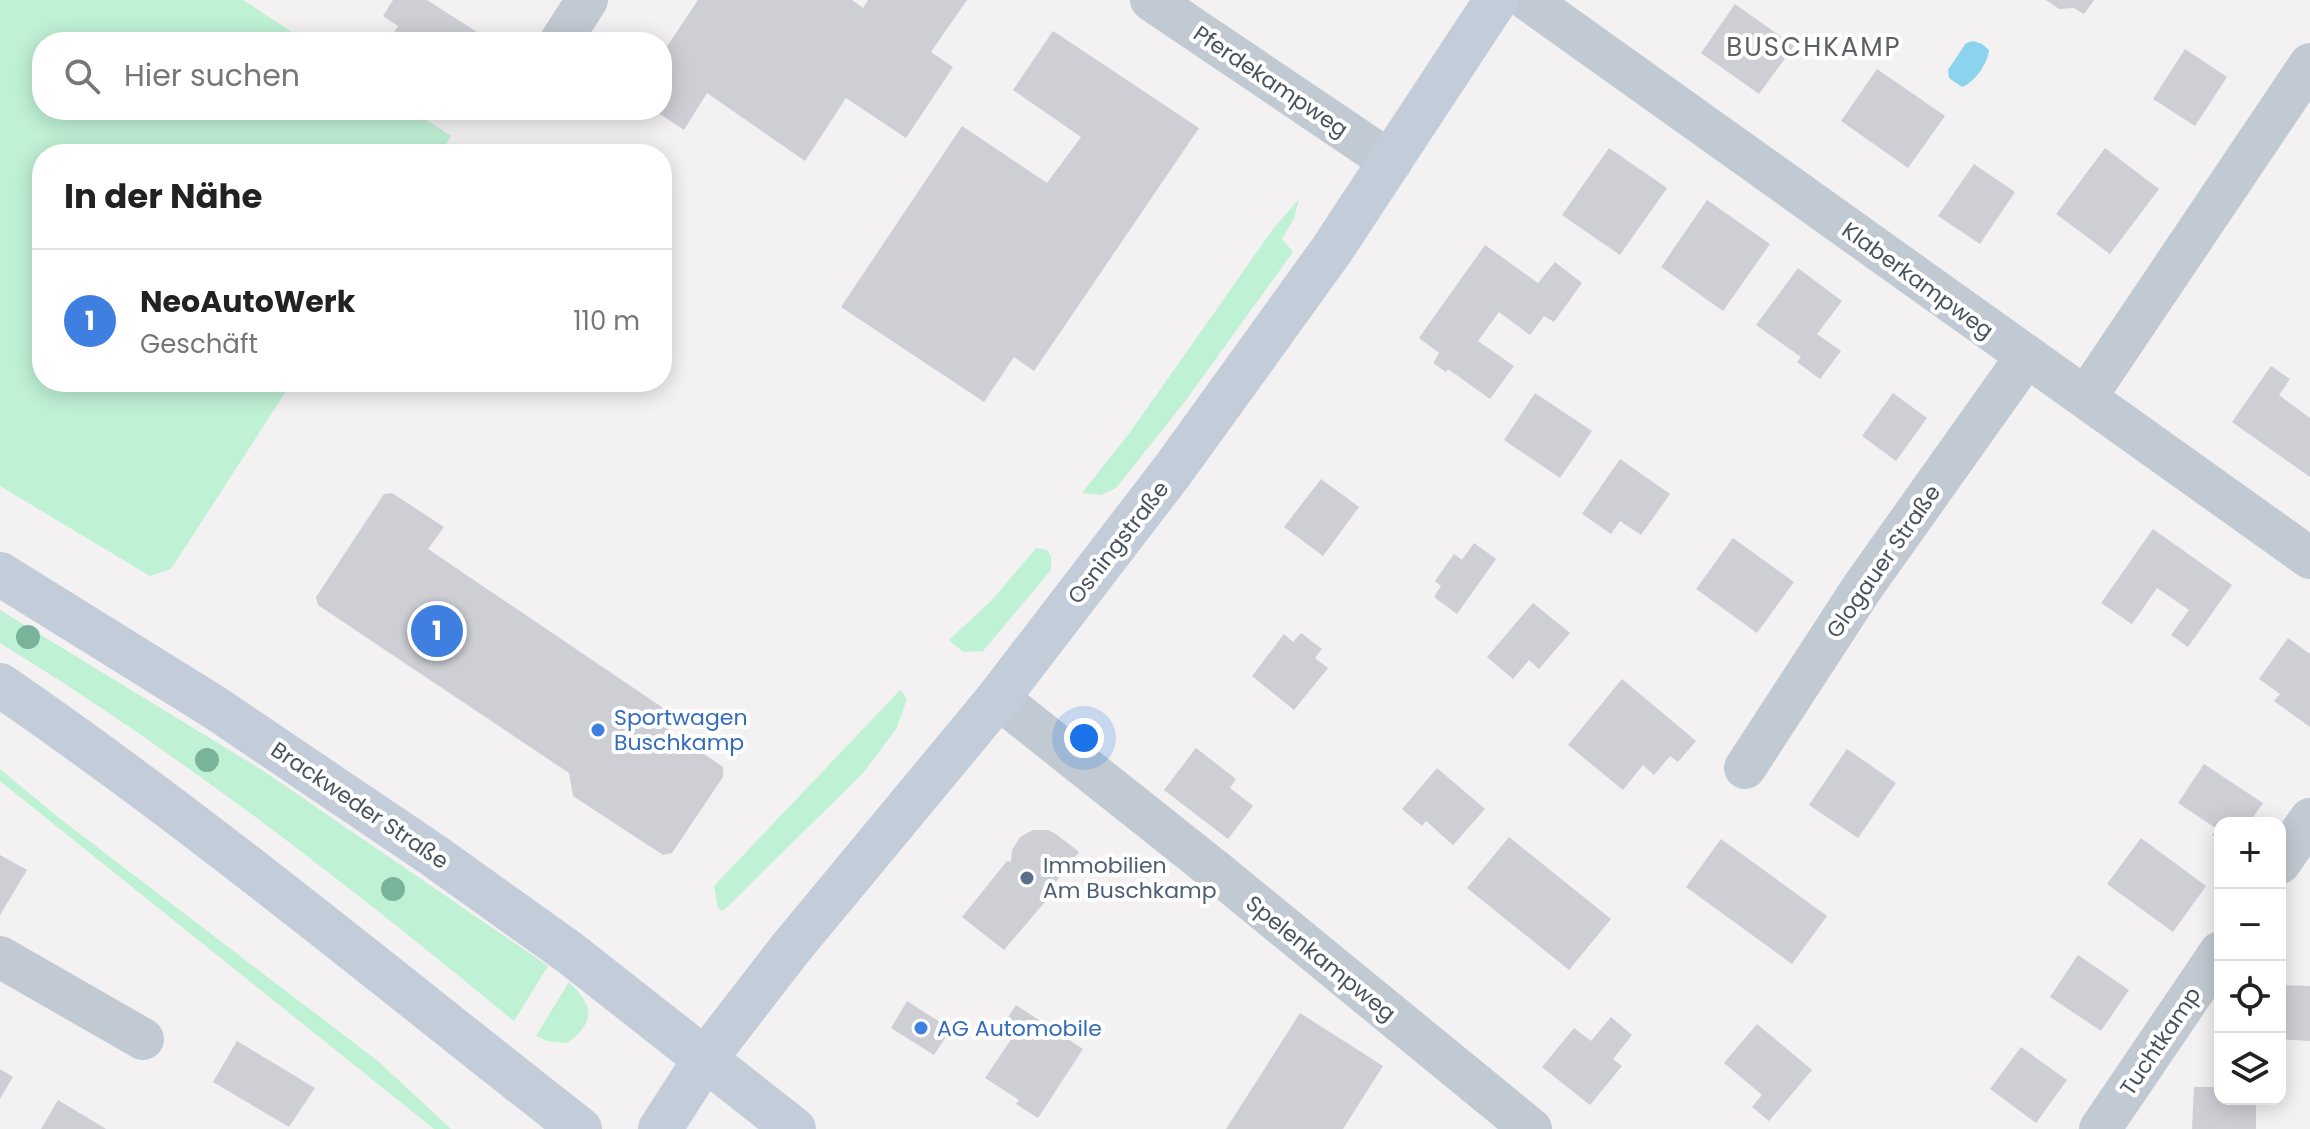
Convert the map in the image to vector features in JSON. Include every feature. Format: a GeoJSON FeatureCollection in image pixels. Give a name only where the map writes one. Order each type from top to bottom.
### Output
{"type":"FeatureCollection","features":[{"type":"Feature","properties":{"kind":"main road","name":"Osningstraße"},"geometry":{"type":"LineString","coordinates":[[660,1129],[705,1059],[790,949],[998,698],[1173,470],[1331,251],[1496,0]]}},
{"type":"Feature","properties":{"kind":"main road","name":"Brackweder Straße"},"geometry":{"type":"LineString","coordinates":[[0,574],[214,707],[421,846],[570,953],[794,1129]]}},
{"type":"Feature","properties":{"kind":"main road"},"geometry":{"type":"LineString","coordinates":[[0,685],[251,869],[580,1129]]}},
{"type":"Feature","properties":{"kind":"street"},"geometry":{"type":"LineString","coordinates":[[566,32],[587,0]]}},
{"type":"Feature","properties":{"kind":"street","name":"Pferdekampweg"},"geometry":{"type":"LineString","coordinates":[[1151,0],[1391,162]]}},
{"type":"Feature","properties":{"kind":"street","name":"Klaberkampweg"},"geometry":{"type":"LineString","coordinates":[[1528,0],[2310,558]]}},
{"type":"Feature","properties":{"kind":"street"},"geometry":{"type":"LineString","coordinates":[[2086,397],[2310,64]]}},
{"type":"Feature","properties":{"kind":"street","name":"Glogauer Straße"},"geometry":{"type":"LineString","coordinates":[[1745,768],[1862,588],[2026,357]]}},
{"type":"Feature","properties":{"kind":"street","name":"Spelenkampweg"},"geometry":{"type":"LineString","coordinates":[[998,698],[1217,872],[1531,1129]]}},
{"type":"Feature","properties":{"kind":"street"},"geometry":{"type":"LineString","coordinates":[[2286,854],[2310,819]]}},
{"type":"Feature","properties":{"kind":"street"},"geometry":{"type":"LineString","coordinates":[[0,957],[143,1039]]}},
{"type":"Feature","properties":{"kind":"street","name":"Tuchtkamp"},"geometry":{"type":"LineString","coordinates":[[2100,1129],[2214,961]]}},
{"type":"Feature","properties":{"kind":"green space"},"geometry":{"type":"Polygon","coordinates":[[[0,0],[243,0],[292,32],[32,32],[32,120],[426,120],[451,136],[446,144],[32,144],[32,392],[286,392],[171,569],[150,576],[0,486],[0,0]]]}},
{"type":"Feature","properties":{"kind":"green space"},"geometry":{"type":"Polygon","coordinates":[[[1299,199],[1294,218],[1282,239],[1293,252],[1186,400],[1116,488],[1101,495],[1082,493],[1131,431],[1273,229],[1299,199]]]}},
{"type":"Feature","properties":{"kind":"green space"},"geometry":{"type":"Polygon","coordinates":[[[1036,548],[1047,550],[1051,557],[1051,570],[983,651],[963,652],[949,640],[993,599],[1036,548]]]}},
{"type":"Feature","properties":{"kind":"green space"},"geometry":{"type":"Polygon","coordinates":[[[0,610],[262,770],[548,966],[514,1021],[263,823],[134,730],[0,643],[0,610]]]}},
{"type":"Feature","properties":{"kind":"green space"},"geometry":{"type":"Polygon","coordinates":[[[900,690],[907,699],[896,729],[864,772],[723,911],[718,908],[714,886],[900,690]]]}},
{"type":"Feature","properties":{"kind":"green space"},"geometry":{"type":"Polygon","coordinates":[[[0,769],[59,818],[379,1062],[451,1129],[434,1129],[0,781],[0,769]]]}},
{"type":"Feature","properties":{"kind":"green space"},"geometry":{"type":"Polygon","coordinates":[[[569,982],[587,1006],[587,1021],[583,1028],[567,1043],[547,1041],[536,1036],[569,982]]]}},
{"type":"Feature","properties":{"kind":"water"},"geometry":{"type":"Polygon","coordinates":[[[1973,41],[1989,50],[1988,55],[1976,77],[1962,87],[1949,78],[1948,70],[1966,43],[1973,41]]]}},
{"type":"Feature","properties":{"kind":"building"},"geometry":{"type":"Polygon","coordinates":[[[393,0],[427,0],[477,32],[394,32],[398,26],[383,16],[393,0]]]}},
{"type":"Feature","properties":{"kind":"building"},"geometry":{"type":"Polygon","coordinates":[[[698,0],[852,0],[863,8],[868,0],[967,0],[931,52],[953,67],[906,138],[846,98],[805,161],[707,93],[684,130],[669,120],[672,120],[672,39],[698,0]]]}},
{"type":"Feature","properties":{"kind":"building"},"geometry":{"type":"Polygon","coordinates":[[[2046,0],[2094,0],[2084,14],[2074,8],[2059,9],[2046,0]]]}},
{"type":"Feature","properties":{"kind":"building"},"geometry":{"type":"Polygon","coordinates":[[[1735,4],[1794,46],[1759,94],[1701,53],[1735,4]]]}},
{"type":"Feature","properties":{"kind":"building"},"geometry":{"type":"Polygon","coordinates":[[[1053,31],[1199,128],[1034,371],[1014,357],[984,402],[841,307],[962,126],[1047,183],[1081,137],[1013,90],[1053,31]]]}},
{"type":"Feature","properties":{"kind":"building"},"geometry":{"type":"Polygon","coordinates":[[[2185,49],[2227,77],[2195,126],[2153,99],[2185,49]]]}},
{"type":"Feature","properties":{"kind":"building"},"geometry":{"type":"Polygon","coordinates":[[[1877,69],[1945,116],[1908,168],[1841,121],[1877,69]]]}},
{"type":"Feature","properties":{"kind":"building"},"geometry":{"type":"Polygon","coordinates":[[[1609,148],[1667,188],[1620,255],[1562,215],[1609,148]]]}},
{"type":"Feature","properties":{"kind":"building"},"geometry":{"type":"Polygon","coordinates":[[[2105,148],[2159,189],[2110,254],[2056,214],[2105,148]]]}},
{"type":"Feature","properties":{"kind":"building"},"geometry":{"type":"Polygon","coordinates":[[[1974,164],[2015,192],[1980,244],[1938,216],[1974,164]]]}},
{"type":"Feature","properties":{"kind":"building"},"geometry":{"type":"Polygon","coordinates":[[[1707,200],[1770,244],[1723,311],[1661,267],[1707,200]]]}},
{"type":"Feature","properties":{"kind":"building"},"geometry":{"type":"Polygon","coordinates":[[[1485,245],[1538,283],[1555,262],[1582,283],[1554,322],[1544,316],[1530,335],[1499,312],[1478,341],[1514,366],[1490,399],[1448,369],[1446,372],[1433,363],[1439,353],[1419,338],[1485,245]]]}},
{"type":"Feature","properties":{"kind":"building"},"geometry":{"type":"Polygon","coordinates":[[[1798,268],[1842,301],[1817,334],[1841,351],[1820,379],[1797,362],[1801,357],[1756,325],[1798,268]]]}},
{"type":"Feature","properties":{"kind":"building"},"geometry":{"type":"Polygon","coordinates":[[[2271,366],[2290,379],[2279,395],[2310,418],[2310,477],[2232,422],[2271,366]]]}},
{"type":"Feature","properties":{"kind":"building"},"geometry":{"type":"Polygon","coordinates":[[[1535,393],[1592,431],[1560,478],[1504,440],[1535,393]]]}},
{"type":"Feature","properties":{"kind":"building"},"geometry":{"type":"Polygon","coordinates":[[[1893,393],[1927,418],[1896,461],[1862,436],[1893,393]]]}},
{"type":"Feature","properties":{"kind":"building"},"geometry":{"type":"Polygon","coordinates":[[[1620,459],[1670,494],[1641,535],[1620,521],[1611,534],[1582,514],[1620,459]]]}},
{"type":"Feature","properties":{"kind":"building"},"geometry":{"type":"Polygon","coordinates":[[[1321,479],[1359,507],[1323,556],[1284,527],[1321,479]]]}},
{"type":"Feature","properties":{"kind":"building"},"geometry":{"type":"Polygon","coordinates":[[[392,493],[444,527],[428,549],[669,712],[671,723],[667,729],[723,767],[723,777],[672,853],[663,855],[573,796],[569,773],[318,605],[316,597],[384,494],[392,493]]]}},
{"type":"Feature","properties":{"kind":"building"},"geometry":{"type":"Polygon","coordinates":[[[2153,529],[2232,585],[2188,647],[2171,635],[2189,610],[2157,588],[2132,624],[2101,603],[2153,529]]]}},
{"type":"Feature","properties":{"kind":"building"},"geometry":{"type":"Polygon","coordinates":[[[1733,538],[1794,582],[1757,633],[1696,589],[1733,538]]]}},
{"type":"Feature","properties":{"kind":"building"},"geometry":{"type":"Polygon","coordinates":[[[1474,543],[1496,559],[1457,614],[1434,597],[1441,586],[1435,581],[1454,554],[1462,560],[1474,543]]]}},
{"type":"Feature","properties":{"kind":"building"},"geometry":{"type":"Polygon","coordinates":[[[1533,603],[1570,633],[1539,669],[1529,660],[1513,679],[1487,657],[1533,603]]]}},
{"type":"Feature","properties":{"kind":"building"},"geometry":{"type":"Polygon","coordinates":[[[1301,633],[1322,649],[1315,658],[1328,668],[1294,710],[1252,676],[1284,634],[1293,642],[1301,633]]]}},
{"type":"Feature","properties":{"kind":"building"},"geometry":{"type":"Polygon","coordinates":[[[2288,638],[2310,654],[2310,727],[2274,701],[2280,694],[2259,679],[2288,638]]]}},
{"type":"Feature","properties":{"kind":"building"},"geometry":{"type":"Polygon","coordinates":[[[1622,679],[1696,741],[1678,762],[1670,756],[1654,775],[1643,765],[1623,790],[1568,745],[1622,679]]]}},
{"type":"Feature","properties":{"kind":"building"},"geometry":{"type":"Polygon","coordinates":[[[1196,748],[1236,779],[1230,788],[1253,806],[1228,839],[1164,790],[1196,748]]]}},
{"type":"Feature","properties":{"kind":"building"},"geometry":{"type":"Polygon","coordinates":[[[1847,749],[1896,783],[1858,838],[1809,805],[1847,749]]]}},
{"type":"Feature","properties":{"kind":"building"},"geometry":{"type":"Polygon","coordinates":[[[2204,764],[2263,803],[2253,817],[2214,817],[2214,827],[2178,803],[2204,764]]]}},
{"type":"Feature","properties":{"kind":"building"},"geometry":{"type":"Polygon","coordinates":[[[1437,768],[1485,809],[1453,845],[1426,821],[1422,826],[1402,809],[1437,768]]]}},
{"type":"Feature","properties":{"kind":"building","name":"Immobilien Am Buschkamp"},"geometry":{"type":"Polygon","coordinates":[[[1033,830],[1048,830],[1079,852],[1047,893],[1050,896],[1004,950],[962,917],[1007,861],[1011,862],[1012,850],[1020,837],[1033,830]]]}},
{"type":"Feature","properties":{"kind":"building"},"geometry":{"type":"Polygon","coordinates":[[[1509,837],[1611,919],[1569,970],[1467,888],[1509,837]]]}},
{"type":"Feature","properties":{"kind":"building"},"geometry":{"type":"Polygon","coordinates":[[[2141,838],[2206,886],[2173,932],[2107,884],[2141,838]]]}},
{"type":"Feature","properties":{"kind":"building"},"geometry":{"type":"Polygon","coordinates":[[[1721,839],[1827,916],[1792,964],[1686,887],[1721,839]]]}},
{"type":"Feature","properties":{"kind":"building"},"geometry":{"type":"Polygon","coordinates":[[[0,855],[27,870],[0,915],[0,855]]]}},
{"type":"Feature","properties":{"kind":"building"},"geometry":{"type":"Polygon","coordinates":[[[2078,955],[2129,990],[2101,1031],[2050,997],[2078,955]]]}},
{"type":"Feature","properties":{"kind":"building"},"geometry":{"type":"Polygon","coordinates":[[[2286,985],[2310,986],[2310,1041],[2286,1039],[2286,985]]]}},
{"type":"Feature","properties":{"kind":"building","name":"AG Automobile"},"geometry":{"type":"Polygon","coordinates":[[[907,1001],[951,1029],[934,1055],[891,1028],[907,1001]]]}},
{"type":"Feature","properties":{"kind":"building"},"geometry":{"type":"Polygon","coordinates":[[[1016,1005],[1083,1049],[1038,1118],[1016,1104],[1019,1100],[985,1078],[1012,1038],[1000,1030],[1016,1005]]]}},
{"type":"Feature","properties":{"kind":"building"},"geometry":{"type":"Polygon","coordinates":[[[1300,1013],[1383,1066],[1343,1129],[1226,1129],[1300,1013]]]}},
{"type":"Feature","properties":{"kind":"building"},"geometry":{"type":"Polygon","coordinates":[[[1611,1017],[1632,1035],[1613,1059],[1622,1066],[1590,1105],[1542,1067],[1574,1028],[1591,1041],[1611,1017]]]}},
{"type":"Feature","properties":{"kind":"building"},"geometry":{"type":"Polygon","coordinates":[[[1757,1024],[1812,1070],[1769,1121],[1752,1107],[1762,1095],[1724,1063],[1757,1024]]]}},
{"type":"Feature","properties":{"kind":"building"},"geometry":{"type":"Polygon","coordinates":[[[237,1041],[315,1088],[289,1127],[213,1082],[237,1041]]]}},
{"type":"Feature","properties":{"kind":"building"},"geometry":{"type":"Polygon","coordinates":[[[2021,1047],[2067,1080],[2036,1123],[1990,1089],[2021,1047]]]}},
{"type":"Feature","properties":{"kind":"building"},"geometry":{"type":"Polygon","coordinates":[[[0,1069],[13,1077],[0,1099],[0,1069]]]}},
{"type":"Feature","properties":{"kind":"building"},"geometry":{"type":"Polygon","coordinates":[[[2194,1087],[2214,1087],[2214,1105],[2256,1105],[2256,1129],[2192,1129],[2194,1087]]]}},
{"type":"Feature","properties":{"kind":"building"},"geometry":{"type":"Polygon","coordinates":[[[58,1100],[106,1129],[41,1129],[58,1100]]]}},
{"type":"Feature","properties":{"kind":"place","name":"NeoAutoWerk"},"geometry":{"type":"Point","coordinates":[437,631]}},
{"type":"Feature","properties":{"kind":"place","name":"Sportwagen Buschkamp"},"geometry":{"type":"Point","coordinates":[598,730]}},
{"type":"Feature","properties":{"kind":"place","name":"Immobilien Am Buschkamp"},"geometry":{"type":"Point","coordinates":[1027,878]}},
{"type":"Feature","properties":{"kind":"place","name":"AG Automobile"},"geometry":{"type":"Point","coordinates":[921,1028]}},
{"type":"Feature","properties":{"kind":"district","name":"BUSCHKAMP"},"geometry":{"type":"Point","coordinates":[1814,47]}}]}
